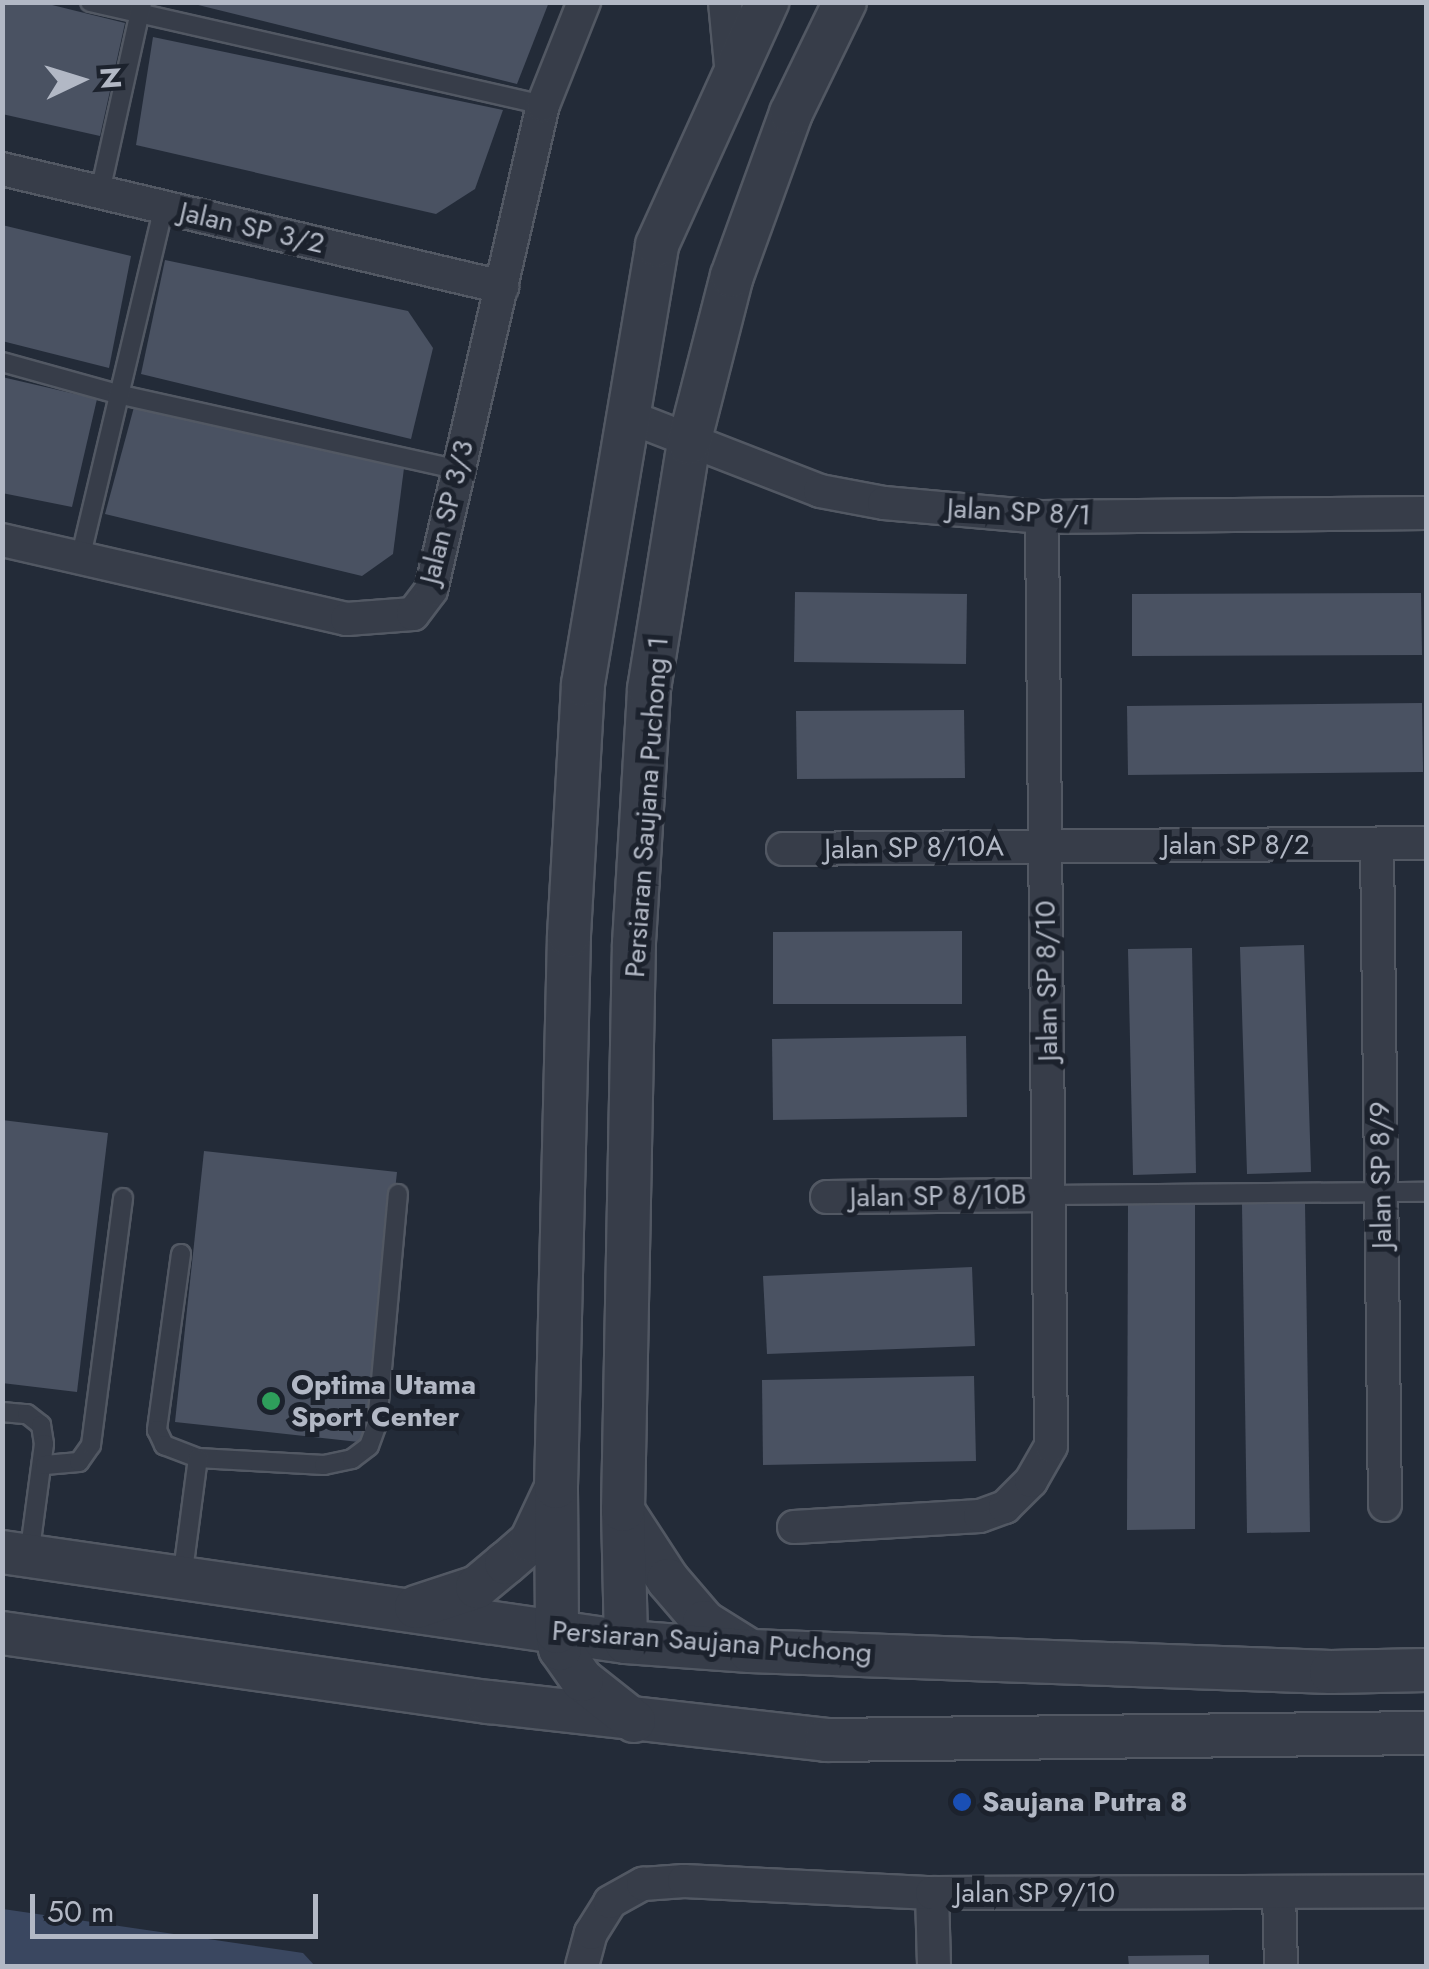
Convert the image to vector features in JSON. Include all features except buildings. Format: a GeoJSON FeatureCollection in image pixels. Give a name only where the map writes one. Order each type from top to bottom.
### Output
{"type":"FeatureCollection","features":[{"type":"Feature","properties":{"kind":"street","name":"Jalan SP 3/3"},"geometry":{"type":"LineString","coordinates":[[2,540],[347,619],[413,614],[431,590],[543,105],[584,2]]}},
{"type":"Feature","properties":{"kind":"street"},"geometry":{"type":"LineString","coordinates":[[725,2],[732,76]]}},
{"type":"Feature","properties":{"kind":"street"},"geometry":{"type":"LineString","coordinates":[[634,1721],[582,1680],[560,1649],[558,1632],[556,1487],[570,935],[582,684],[657,245],[768,2]]}},
{"type":"Feature","properties":{"kind":"street","name":"Persiaran Saujana Puchong 1"},"geometry":{"type":"LineString","coordinates":[[626,1642],[623,1510],[634,944],[649,689],[689,443],[732,276],[791,112],[845,2]]}},
{"type":"Feature","properties":{"kind":"street","name":"Jalan SP 3/2"},"geometry":{"type":"LineString","coordinates":[[2,169],[502,287]]}},
{"type":"Feature","properties":{"kind":"street","name":"Jalan SP 8/1"},"geometry":{"type":"LineString","coordinates":[[627,416],[820,491],[884,503],[1042,516],[1426,512]]}},
{"type":"Feature","properties":{"kind":"street","name":"Jalan SP 8/10"},"geometry":{"type":"LineString","coordinates":[[794,1527],[980,1516],[1005,1508],[1031,1481],[1051,1446],[1042,516]]}},
{"type":"Feature","properties":{"kind":"street","name":"Jalan SP 8/2"},"geometry":{"type":"LineString","coordinates":[[1045,846],[1426,843]]}},
{"type":"Feature","properties":{"kind":"street","name":"Jalan SP 8/9"},"geometry":{"type":"LineString","coordinates":[[1377,844],[1384,1505]]}},
{"type":"Feature","properties":{"kind":"street","name":"Jalan SP 8/10A"},"geometry":{"type":"LineString","coordinates":[[783,850],[1045,846]]}},
{"type":"Feature","properties":{"kind":"street","name":"Jalan SP 8/10B"},"geometry":{"type":"LineString","coordinates":[[827,1197],[1049,1195]]}},
{"type":"Feature","properties":{"kind":"street"},"geometry":{"type":"LineString","coordinates":[[411,1609],[477,1587],[506,1563],[530,1541],[556,1487]]}},
{"type":"Feature","properties":{"kind":"street"},"geometry":{"type":"LineString","coordinates":[[623,1510],[668,1580],[704,1622],[750,1651]]}},
{"type":"Feature","properties":{"kind":"street","name":"Persiaran Saujana Puchong"},"geometry":{"type":"LineString","coordinates":[[16,1554],[626,1642],[750,1651],[1312,1671],[1426,1670]]}},
{"type":"Feature","properties":{"kind":"street"},"geometry":{"type":"LineString","coordinates":[[2,1632],[489,1702],[826,1740],[1426,1733]]}},
{"type":"Feature","properties":{"kind":"street"},"geometry":{"type":"LineString","coordinates":[[489,1702],[534,1696],[582,1680],[610,1664],[626,1642]]}},
{"type":"Feature","properties":{"kind":"street","name":"Jalan SP 9/10"},"geometry":{"type":"LineString","coordinates":[[582,1966],[591,1933],[610,1902],[644,1884],[684,1881],[932,1893],[1426,1891]]}},
{"type":"Feature","properties":{"kind":"street"},"geometry":{"type":"LineString","coordinates":[[932,1893],[934,1966]]}},
{"type":"Feature","properties":{"kind":"street"},"geometry":{"type":"LineString","coordinates":[[1279,1894],[1281,1966]]}},
{"type":"Feature","properties":{"kind":"lane"},"geometry":{"type":"LineString","coordinates":[[90,2],[141,9],[543,105]]}},
{"type":"Feature","properties":{"kind":"lane"},"geometry":{"type":"LineString","coordinates":[[100,192],[141,9]]}},
{"type":"Feature","properties":{"kind":"lane"},"geometry":{"type":"LineString","coordinates":[[80,559],[164,207]]}},
{"type":"Feature","properties":{"kind":"lane"},"geometry":{"type":"LineString","coordinates":[[2,362],[118,394],[459,470]]}},
{"type":"Feature","properties":{"kind":"lane"},"geometry":{"type":"LineString","coordinates":[[1049,1195],[1426,1192]]}},
{"type":"Feature","properties":{"kind":"lane"},"geometry":{"type":"LineString","coordinates":[[181,1254],[157,1430],[164,1446],[198,1458],[324,1465],[352,1459],[369,1446],[377,1424],[398,1194]]}},
{"type":"Feature","properties":{"kind":"lane"},"geometry":{"type":"LineString","coordinates":[[45,1465],[79,1462],[91,1445],[123,1198]]}},
{"type":"Feature","properties":{"kind":"lane"},"geometry":{"type":"LineString","coordinates":[[2,1412],[27,1414],[40,1425],[45,1465],[16,1554]]}},
{"type":"Feature","properties":{"kind":"lane"},"geometry":{"type":"LineString","coordinates":[[182,1579],[198,1458]]}},
{"type":"Feature","properties":{"kind":"water"},"geometry":{"type":"Polygon","coordinates":[[[3,1909],[303,1953],[315,1966],[3,1966],[3,1909]]]}},
{"type":"Feature","properties":{"kind":"place","name":"Optima Utama Sport Center"},"geometry":{"type":"Point","coordinates":[271,1401]}},
{"type":"Feature","properties":{"kind":"place","name":"Saujana Putra 8"},"geometry":{"type":"Point","coordinates":[962,1802]}}]}
